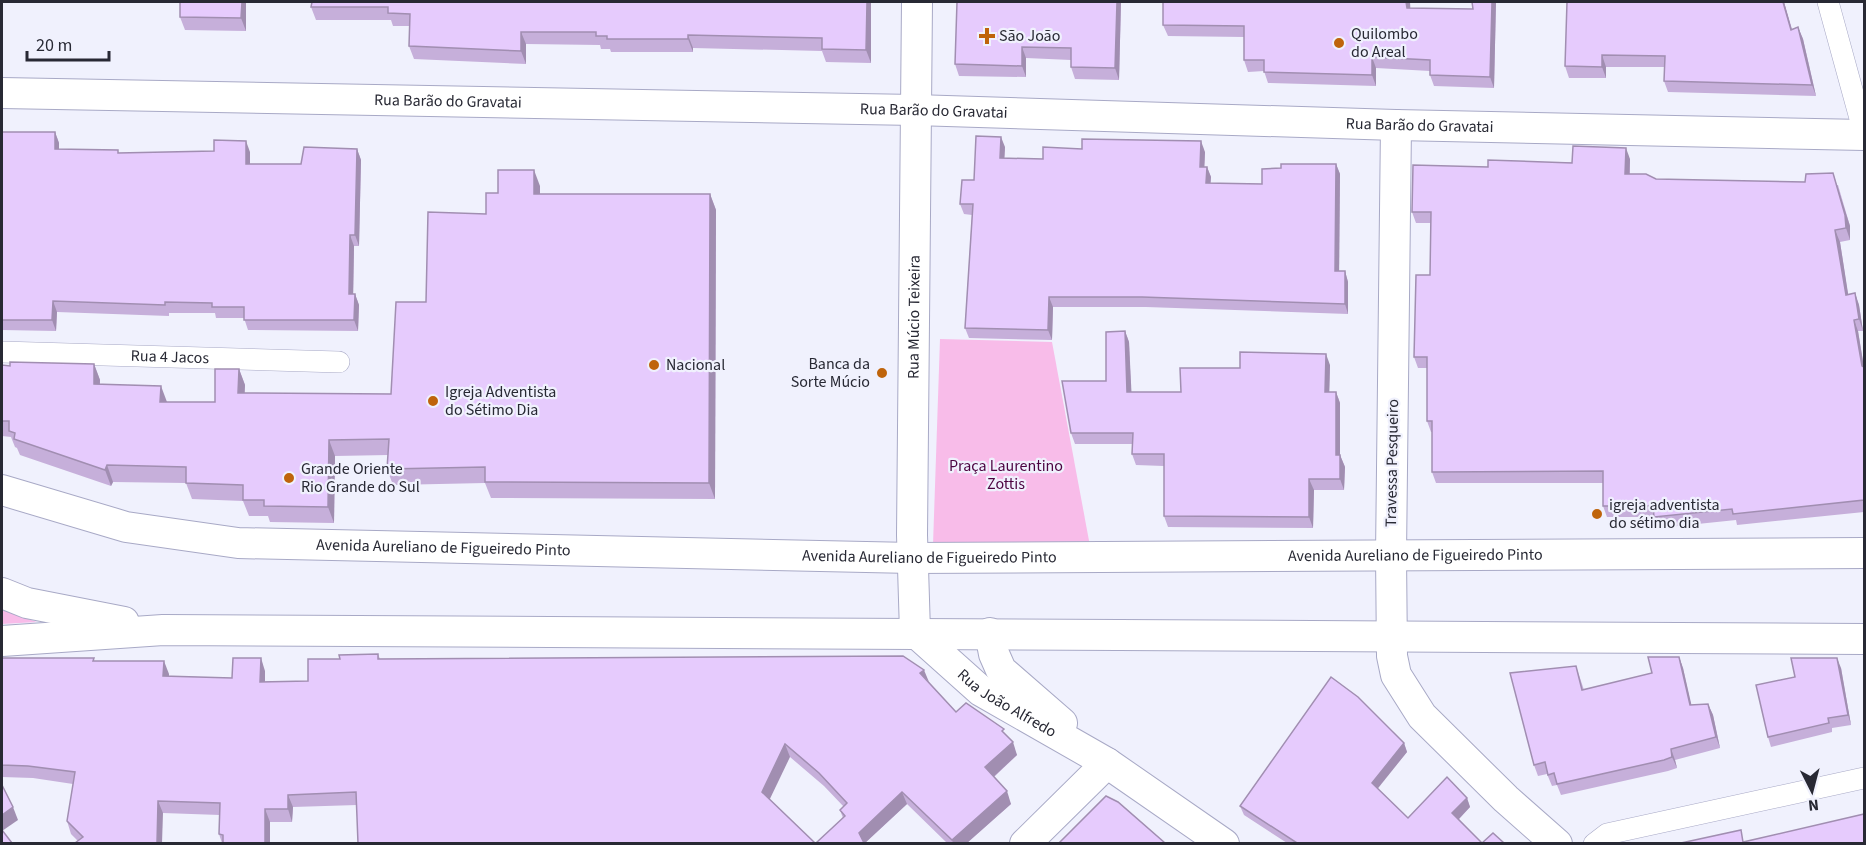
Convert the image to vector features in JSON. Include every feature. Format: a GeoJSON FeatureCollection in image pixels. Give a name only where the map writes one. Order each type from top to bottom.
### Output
{"type":"FeatureCollection","features":[{"type":"Feature","properties":{"kind":"street","name":"Rua Múcio Teixeira"},"geometry":{"type":"LineString","coordinates":[[915,632],[912,558],[917,2]]}},
{"type":"Feature","properties":{"kind":"street"},"geometry":{"type":"LineString","coordinates":[[1828,2],[1864,134]]}},
{"type":"Feature","properties":{"kind":"street","name":"Rua Barão do Gravatai"},"geometry":{"type":"LineString","coordinates":[[2,93],[915,110],[1396,125],[1864,134]]}},
{"type":"Feature","properties":{"kind":"street","name":"Travessa Pesqueiro"},"geometry":{"type":"LineString","coordinates":[[1396,125],[1391,555],[1392,656],[1396,675],[1422,716],[1506,800],[1557,843]]}},
{"type":"Feature","properties":{"kind":"street","name":"Rua 4 Jacos"},"geometry":{"type":"LineString","coordinates":[[2,352],[339,362]]}},
{"type":"Feature","properties":{"kind":"street","name":"Avenida Aureliano de Figueiredo Pinto"},"geometry":{"type":"LineString","coordinates":[[2,490],[126,527],[238,543],[912,558],[1864,553]]}},
{"type":"Feature","properties":{"kind":"street"},"geometry":{"type":"LineString","coordinates":[[2,593],[27,603],[163,630]]}},
{"type":"Feature","properties":{"kind":"street"},"geometry":{"type":"LineString","coordinates":[[2,641],[163,630],[1393,634],[1864,639]]}},
{"type":"Feature","properties":{"kind":"street","name":"Rua João Alfredo"},"geometry":{"type":"LineString","coordinates":[[915,632],[981,691],[1107,763],[1224,843]]}},
{"type":"Feature","properties":{"kind":"street","name":"Rua João Alfredo"},"geometry":{"type":"LineString","coordinates":[[990,633],[994,654],[1001,670],[1107,763]]}},
{"type":"Feature","properties":{"kind":"street"},"geometry":{"type":"LineString","coordinates":[[1025,843],[1107,763]]}},
{"type":"Feature","properties":{"kind":"street"},"geometry":{"type":"LineString","coordinates":[[1594,843],[1607,834],[1864,778]]}},
{"type":"Feature","properties":{"kind":"green space","name":"Praça Laurentino Zottis"},"geometry":{"type":"Polygon","coordinates":[[[940,339],[1052,342],[1090,546],[933,545],[940,339]]]}},
{"type":"Feature","properties":{"kind":"green space"},"geometry":{"type":"Polygon","coordinates":[[[2,610],[37,622],[2,624],[2,610]]]}},
{"type":"Feature","properties":{"kind":"building"},"geometry":{"type":"Polygon","coordinates":[[[180,2],[242,2],[241,18],[180,17],[180,2]]]}},
{"type":"Feature","properties":{"kind":"building"},"geometry":{"type":"Polygon","coordinates":[[[312,2],[867,2],[866,50],[822,49],[822,38],[688,35],[688,39],[607,39],[607,36],[596,36],[596,32],[521,32],[521,51],[409,46],[410,14],[388,13],[388,7],[311,7],[312,2]]]}},
{"type":"Feature","properties":{"kind":"building"},"geometry":{"type":"Polygon","coordinates":[[[957,2],[1117,2],[1115,68],[1071,67],[1071,48],[1022,47],[1022,66],[955,64],[957,2]]]}},
{"type":"Feature","properties":{"kind":"building","name":"Quilombo do Areal"},"geometry":{"type":"Polygon","coordinates":[[[1163,2],[1406,2],[1407,8],[1473,9],[1472,2],[1492,2],[1490,77],[1430,75],[1430,60],[1372,57],[1372,75],[1264,72],[1264,60],[1244,60],[1244,26],[1163,25],[1163,2]]]}},
{"type":"Feature","properties":{"kind":"building"},"geometry":{"type":"Polygon","coordinates":[[[1567,2],[1783,2],[1791,30],[1798,27],[1812,85],[1664,81],[1665,56],[1602,55],[1602,67],[1565,66],[1567,2]]]}},
{"type":"Feature","properties":{"kind":"building"},"geometry":{"type":"Polygon","coordinates":[[[2,132],[55,132],[55,149],[118,150],[118,153],[214,151],[214,140],[246,141],[246,164],[301,164],[304,147],[357,149],[355,235],[350,235],[349,294],[355,294],[354,320],[244,320],[244,307],[212,307],[212,303],[165,302],[165,305],[53,301],[52,320],[2,320],[2,132]]]}},
{"type":"Feature","properties":{"kind":"building"},"geometry":{"type":"Polygon","coordinates":[[[976,136],[1001,137],[1000,158],[1043,159],[1043,147],[1082,149],[1082,139],[1201,141],[1200,167],[1207,167],[1206,183],[1262,184],[1262,169],[1281,168],[1281,164],[1336,164],[1335,271],[1345,271],[1345,304],[1142,297],[1049,297],[1048,330],[965,328],[973,204],[960,204],[962,180],[974,180],[976,136]]]}},
{"type":"Feature","properties":{"kind":"building"},"geometry":{"type":"Polygon","coordinates":[[[1573,146],[1626,148],[1625,174],[1646,174],[1656,179],[1805,182],[1806,174],[1833,173],[1845,215],[1846,228],[1835,230],[1846,295],[1855,293],[1859,319],[1854,320],[1864,367],[1864,500],[1733,514],[1732,509],[1654,517],[1653,506],[1603,506],[1603,471],[1432,472],[1432,421],[1427,421],[1427,357],[1414,357],[1416,275],[1430,275],[1431,212],[1412,212],[1413,165],[1488,167],[1488,160],[1572,163],[1573,146]]]}},
{"type":"Feature","properties":{"kind":"building"},"geometry":{"type":"Polygon","coordinates":[[[498,170],[534,170],[534,194],[710,194],[709,483],[485,482],[485,467],[387,469],[389,439],[329,440],[328,507],[264,506],[264,500],[243,500],[243,485],[186,483],[186,467],[107,465],[105,470],[14,439],[15,433],[9,431],[9,421],[2,421],[2,365],[10,366],[10,362],[94,364],[94,384],[161,386],[160,402],[215,402],[215,369],[239,369],[238,393],[391,394],[396,302],[426,302],[428,212],[486,214],[486,193],[498,193],[498,170]]]}},
{"type":"Feature","properties":{"kind":"building"},"geometry":{"type":"Polygon","coordinates":[[[1125,331],[1127,392],[1181,392],[1180,368],[1240,368],[1240,352],[1326,354],[1325,392],[1336,392],[1336,455],[1340,455],[1340,479],[1309,479],[1309,517],[1164,516],[1164,454],[1132,454],[1133,433],[1071,433],[1062,381],[1106,381],[1106,332],[1125,331]]]}},
{"type":"Feature","properties":{"kind":"building"},"geometry":{"type":"Polygon","coordinates":[[[378,654],[378,659],[903,656],[924,670],[920,673],[956,712],[966,703],[1004,729],[1002,731],[1013,742],[985,767],[1007,791],[952,840],[902,792],[859,833],[864,843],[816,843],[845,816],[840,810],[847,803],[819,773],[785,744],[762,792],[815,843],[358,843],[356,792],[288,795],[288,809],[265,809],[265,843],[223,843],[223,835],[219,834],[220,803],[158,801],[157,843],[75,843],[83,837],[67,821],[75,772],[2,765],[2,658],[164,661],[163,676],[232,678],[233,658],[261,658],[260,682],[308,681],[308,659],[340,659],[339,655],[378,654]]]}},
{"type":"Feature","properties":{"kind":"building"},"geometry":{"type":"Polygon","coordinates":[[[1648,657],[1679,657],[1690,705],[1708,704],[1716,737],[1671,749],[1672,757],[1664,760],[1557,784],[1554,773],[1548,775],[1545,762],[1534,765],[1510,673],[1576,666],[1582,690],[1652,673],[1648,657]]]}},
{"type":"Feature","properties":{"kind":"building"},"geometry":{"type":"Polygon","coordinates":[[[1791,658],[1837,658],[1848,715],[1828,718],[1829,723],[1768,737],[1756,685],[1795,677],[1791,658]]]}},
{"type":"Feature","properties":{"kind":"building"},"geometry":{"type":"Polygon","coordinates":[[[1331,677],[1358,697],[1404,743],[1372,783],[1408,818],[1447,777],[1467,798],[1452,813],[1482,843],[1297,843],[1240,806],[1331,677]]]}},
{"type":"Feature","properties":{"kind":"building"},"geometry":{"type":"Polygon","coordinates":[[[2,785],[13,807],[2,815],[2,785]]]}},
{"type":"Feature","properties":{"kind":"building"},"geometry":{"type":"Polygon","coordinates":[[[1106,796],[1118,802],[1165,843],[1059,843],[1106,796]]]}},
{"type":"Feature","properties":{"kind":"building"},"geometry":{"type":"Polygon","coordinates":[[[1864,814],[1864,843],[1681,843],[1741,830],[1743,842],[1864,814]]]}},
{"type":"Feature","properties":{"kind":"building"},"geometry":{"type":"Polygon","coordinates":[[[2,830],[12,843],[2,843],[2,830]]]}},
{"type":"Feature","properties":{"kind":"building"},"geometry":{"type":"Polygon","coordinates":[[[1493,833],[1504,843],[1482,843],[1493,833]]]}},
{"type":"Feature","properties":{"kind":"place","name":"São João"},"geometry":{"type":"Point","coordinates":[987,36]}},
{"type":"Feature","properties":{"kind":"place","name":"Quilombo do Areal"},"geometry":{"type":"Point","coordinates":[1339,43]}},
{"type":"Feature","properties":{"kind":"place","name":"Nacional"},"geometry":{"type":"Point","coordinates":[654,365]}},
{"type":"Feature","properties":{"kind":"place","name":"Banca da Sorte Múcio"},"geometry":{"type":"Point","coordinates":[882,373]}},
{"type":"Feature","properties":{"kind":"place","name":"Igreja Adventista do Sétimo Dia"},"geometry":{"type":"Point","coordinates":[433,401]}},
{"type":"Feature","properties":{"kind":"place","name":"Grande Oriente Rio Grande do Sul"},"geometry":{"type":"Point","coordinates":[289,478]}},
{"type":"Feature","properties":{"kind":"place","name":"igreja adventista do sétimo dia"},"geometry":{"type":"Point","coordinates":[1597,514]}}]}
